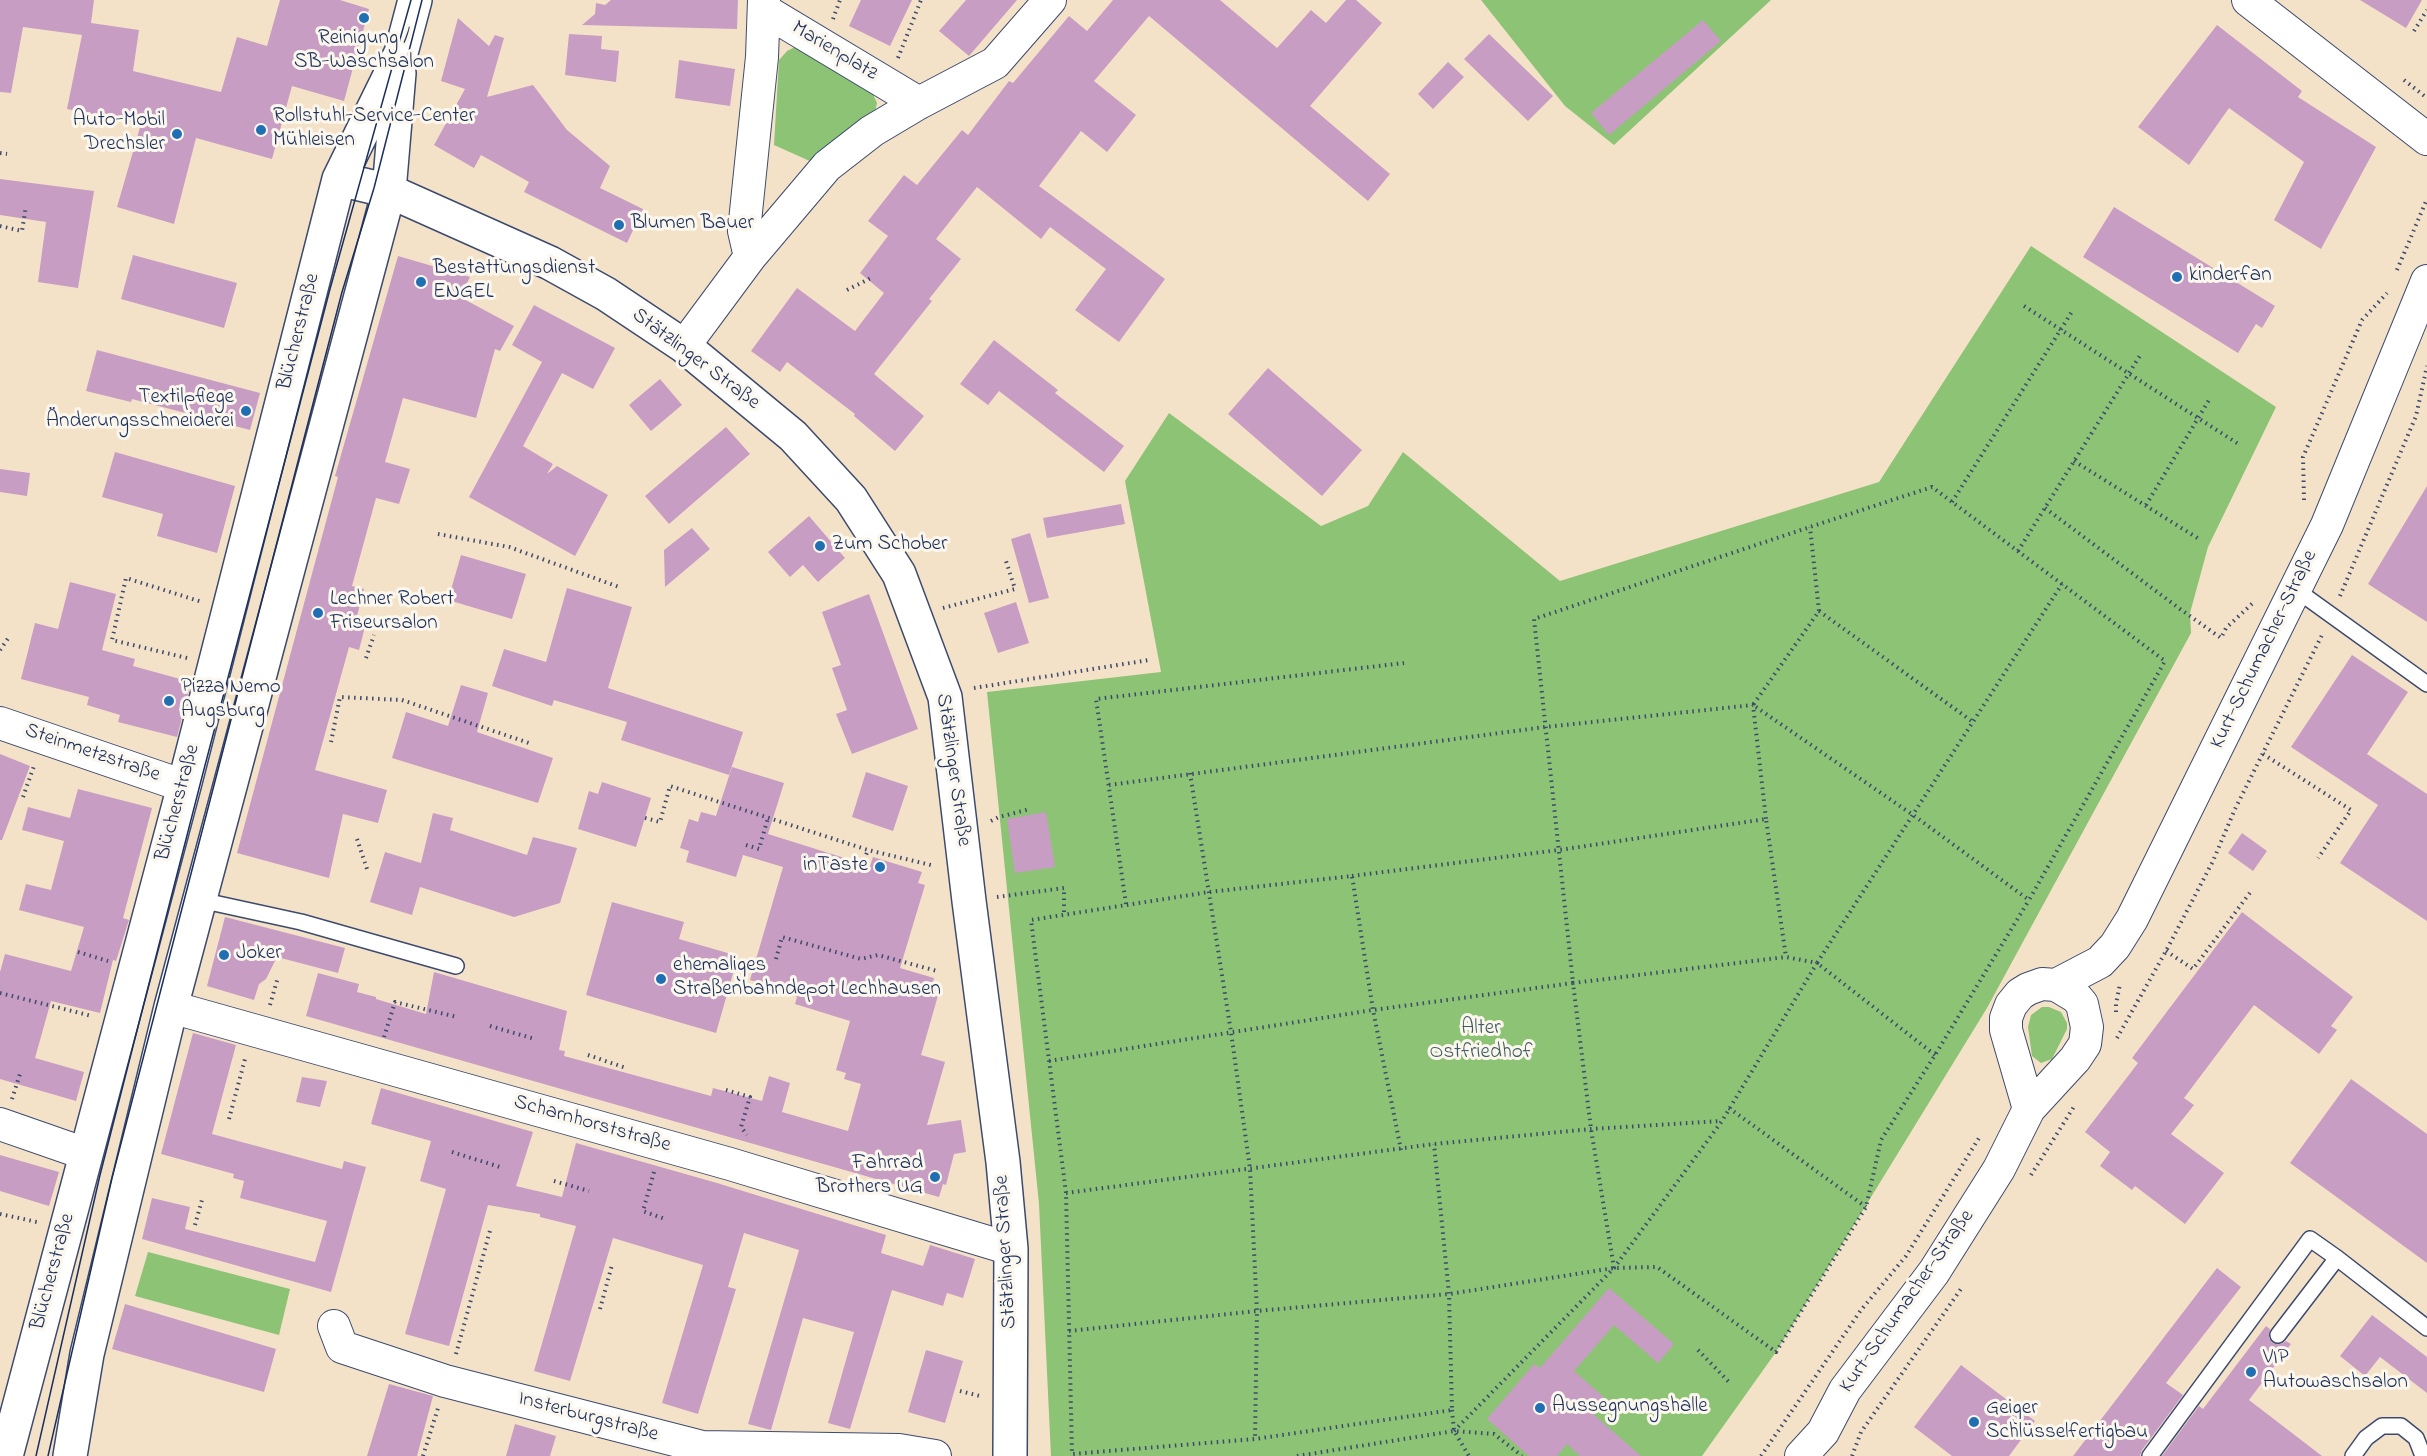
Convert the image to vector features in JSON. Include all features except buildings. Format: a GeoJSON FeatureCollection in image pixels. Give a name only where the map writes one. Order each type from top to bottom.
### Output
{"type":"FeatureCollection","features":[{"type":"Feature","properties":{"kind":"street","name":"Blücherstraße"},"geometry":{"type":"LineString","coordinates":[[6,1456],[184,786],[339,179],[400,53],[416,0]]}},
{"type":"Feature","properties":{"kind":"street"},"geometry":{"type":"LineString","coordinates":[[684,346],[750,257],[827,166],[872,131],[995,63],[1050,0]]}},
{"type":"Feature","properties":{"kind":"street"},"geometry":{"type":"LineString","coordinates":[[2248,0],[2427,139]]}},
{"type":"Feature","properties":{"kind":"street","name":"Marienplatz"},"geometry":{"type":"LineString","coordinates":[[750,257],[744,231],[764,5],[919,103]]}},
{"type":"Feature","properties":{"kind":"street","name":"Blücherstraße"},"geometry":{"type":"LineString","coordinates":[[70,1456],[87,1354],[171,1007],[389,191],[400,53]]}},
{"type":"Feature","properties":{"kind":"street","name":"Stätzlinger Straße"},"geometry":{"type":"LineString","coordinates":[[339,179],[389,191],[550,263],[606,294],[684,346],[793,436],[851,499],[899,574],[945,697],[1003,1162],[1011,1249],[1010,1456]]}},
{"type":"Feature","properties":{"kind":"street","name":"Kurt-Schumacher-Straße"},"geometry":{"type":"LineString","coordinates":[[2056,985],[2100,962],[2115,946],[2132,919],[2327,525],[2427,281]]}},
{"type":"Feature","properties":{"kind":"street","name":"Steinmetzstraße"},"geometry":{"type":"LineString","coordinates":[[0,723],[184,786]]}},
{"type":"Feature","properties":{"kind":"street","name":"Kurt-Schumacher-Straße"},"geometry":{"type":"LineString","coordinates":[[1801,1456],[1824,1444],[1845,1390],[1940,1263],[1999,1169],[2029,1109],[2075,1059],[2085,1044],[2087,1028],[2082,1004],[2076,996],[2056,985],[2042,984],[2020,994],[2011,1005],[2006,1018],[2009,1043],[2029,1109]]}},
{"type":"Feature","properties":{"kind":"street","name":"Scharnhorststraße"},"geometry":{"type":"LineString","coordinates":[[171,1007],[662,1145],[1011,1249]]}},
{"type":"Feature","properties":{"kind":"street"},"geometry":{"type":"LineString","coordinates":[[0,1124],[86,1154]]}},
{"type":"Feature","properties":{"kind":"street","name":"Insterburgstraße"},"geometry":{"type":"LineString","coordinates":[[334,1326],[342,1347],[447,1381],[702,1447],[899,1450],[935,1456]]}},
{"type":"Feature","properties":{"kind":"lane"},"geometry":{"type":"LineString","coordinates":[[2295,589],[2427,684]]}},
{"type":"Feature","properties":{"kind":"lane"},"geometry":{"type":"LineString","coordinates":[[200,900],[301,922],[456,966]]}},
{"type":"Feature","properties":{"kind":"lane"},"geometry":{"type":"LineString","coordinates":[[2150,1456],[2310,1239],[2427,1328]]}},
{"type":"Feature","properties":{"kind":"lane"},"geometry":{"type":"LineString","coordinates":[[2278,1335],[2337,1258]]}},
{"type":"Feature","properties":{"kind":"lane"},"geometry":{"type":"LineString","coordinates":[[2353,1456],[2366,1438],[2382,1426],[2401,1426],[2416,1438],[2423,1456]]}},
{"type":"Feature","properties":{"kind":"path"},"geometry":{"type":"LineString","coordinates":[[888,84],[921,0]]}},
{"type":"Feature","properties":{"kind":"path"},"geometry":{"type":"LineString","coordinates":[[2414,31],[2427,10]]}},
{"type":"Feature","properties":{"kind":"path"},"geometry":{"type":"LineString","coordinates":[[0,153],[7,154]]}},
{"type":"Feature","properties":{"kind":"path"},"geometry":{"type":"LineString","coordinates":[[2395,274],[2427,199]]}},
{"type":"Feature","properties":{"kind":"path"},"geometry":{"type":"LineString","coordinates":[[0,226],[22,231],[26,206]]}},
{"type":"Feature","properties":{"kind":"path"},"geometry":{"type":"LineString","coordinates":[[848,290],[871,278]]}},
{"type":"Feature","properties":{"kind":"path"},"geometry":{"type":"LineString","coordinates":[[2304,501],[2303,457],[2362,320],[2386,296],[2391,285]]}},
{"type":"Feature","properties":{"kind":"path"},"geometry":{"type":"LineString","coordinates":[[2024,306],[2240,445]]}},
{"type":"Feature","properties":{"kind":"path"},"geometry":{"type":"LineString","coordinates":[[1952,502],[2073,310]]}},
{"type":"Feature","properties":{"kind":"path"},"geometry":{"type":"LineString","coordinates":[[2018,551],[2141,354]]}},
{"type":"Feature","properties":{"kind":"path"},"geometry":{"type":"LineString","coordinates":[[2118,1037],[2213,861],[2235,809],[2332,614],[2416,416],[2427,366]]}},
{"type":"Feature","properties":{"kind":"path"},"geometry":{"type":"LineString","coordinates":[[2146,505],[2209,400]]}},
{"type":"Feature","properties":{"kind":"path"},"geometry":{"type":"LineString","coordinates":[[2074,461],[2199,539]]}},
{"type":"Feature","properties":{"kind":"path"},"geometry":{"type":"LineString","coordinates":[[1069,1331],[1449,1294],[1614,1268],[1658,1267],[1776,1352],[1866,1207],[1881,1140],[2029,900],[2165,661],[1932,487],[1534,619],[1573,983],[1591,1129],[1614,1268]]}},
{"type":"Feature","properties":{"kind":"path"},"geometry":{"type":"LineString","coordinates":[[2045,508],[2221,638],[2226,628],[2262,594]]}},
{"type":"Feature","properties":{"kind":"path"},"geometry":{"type":"LineString","coordinates":[[1786,957],[1766,819],[1753,705],[1819,611],[1810,527]]}},
{"type":"Feature","properties":{"kind":"path"},"geometry":{"type":"LineString","coordinates":[[438,534],[509,547],[619,587]]}},
{"type":"Feature","properties":{"kind":"path"},"geometry":{"type":"LineString","coordinates":[[915,615],[1015,589],[1006,561]]}},
{"type":"Feature","properties":{"kind":"path"},"geometry":{"type":"LineString","coordinates":[[215,664],[112,640],[126,578],[229,610]]}},
{"type":"Feature","properties":{"kind":"path"},"geometry":{"type":"LineString","coordinates":[[1454,1431],[1614,1268],[1722,1120],[1817,963],[2062,584]]}},
{"type":"Feature","properties":{"kind":"path"},"geometry":{"type":"LineString","coordinates":[[1819,611],[1973,722]]}},
{"type":"Feature","properties":{"kind":"path"},"geometry":{"type":"LineString","coordinates":[[366,658],[374,634]]}},
{"type":"Feature","properties":{"kind":"path"},"geometry":{"type":"LineString","coordinates":[[0,651],[9,637]]}},
{"type":"Feature","properties":{"kind":"path"},"geometry":{"type":"LineString","coordinates":[[945,697],[984,685],[1149,660]]}},
{"type":"Feature","properties":{"kind":"path"},"geometry":{"type":"LineString","coordinates":[[1126,904],[1096,699],[1404,663]]}},
{"type":"Feature","properties":{"kind":"path"},"geometry":{"type":"LineString","coordinates":[[331,742],[340,697],[402,700],[529,743]]}},
{"type":"Feature","properties":{"kind":"path"},"geometry":{"type":"LineString","coordinates":[[1109,784],[1545,727],[1753,705],[1913,815],[2029,900]]}},
{"type":"Feature","properties":{"kind":"path"},"geometry":{"type":"LineString","coordinates":[[2263,754],[2351,810],[2318,858]]}},
{"type":"Feature","properties":{"kind":"path"},"geometry":{"type":"LineString","coordinates":[[1190,773],[1232,1032],[1250,1169],[1257,1311],[1255,1439]]}},
{"type":"Feature","properties":{"kind":"path"},"geometry":{"type":"LineString","coordinates":[[645,818],[660,822],[670,786],[868,850],[967,887],[1064,888],[1064,913]]}},
{"type":"Feature","properties":{"kind":"path"},"geometry":{"type":"LineString","coordinates":[[961,837],[999,817],[1030,809]]}},
{"type":"Feature","properties":{"kind":"path"},"geometry":{"type":"LineString","coordinates":[[746,845],[759,849],[768,818]]}},
{"type":"Feature","properties":{"kind":"path"},"geometry":{"type":"LineString","coordinates":[[1452,1410],[1255,1439],[1072,1454],[1066,1193],[1031,920],[1209,892],[1559,850],[1766,819]]}},
{"type":"Feature","properties":{"kind":"path"},"geometry":{"type":"LineString","coordinates":[[357,839],[367,869]]}},
{"type":"Feature","properties":{"kind":"path"},"geometry":{"type":"LineString","coordinates":[[864,860],[868,850]]}},
{"type":"Feature","properties":{"kind":"path"},"geometry":{"type":"LineString","coordinates":[[1352,876],[1373,1010],[1401,1150]]}},
{"type":"Feature","properties":{"kind":"path"},"geometry":{"type":"LineString","coordinates":[[2166,951],[2193,969],[2252,890]]}},
{"type":"Feature","properties":{"kind":"path"},"geometry":{"type":"LineString","coordinates":[[776,959],[782,937],[861,959],[878,955],[937,971]]}},
{"type":"Feature","properties":{"kind":"path"},"geometry":{"type":"LineString","coordinates":[[1048,1061],[1373,1010],[1786,957],[1817,963],[1935,1055]]}},
{"type":"Feature","properties":{"kind":"path"},"geometry":{"type":"LineString","coordinates":[[0,993],[121,1023]]}},
{"type":"Feature","properties":{"kind":"path"},"geometry":{"type":"LineString","coordinates":[[376,1065],[395,1002],[457,1017]]}},
{"type":"Feature","properties":{"kind":"path"},"geometry":{"type":"LineString","coordinates":[[490,1026],[535,1039]]}},
{"type":"Feature","properties":{"kind":"path"},"geometry":{"type":"LineString","coordinates":[[229,1119],[253,1030]]}},
{"type":"Feature","properties":{"kind":"path"},"geometry":{"type":"LineString","coordinates":[[588,1055],[626,1068]]}},
{"type":"Feature","properties":{"kind":"path"},"geometry":{"type":"LineString","coordinates":[[726,1090],[750,1097],[741,1127],[747,1135]]}},
{"type":"Feature","properties":{"kind":"path"},"geometry":{"type":"LineString","coordinates":[[1729,1108],[1866,1207]]}},
{"type":"Feature","properties":{"kind":"path"},"geometry":{"type":"LineString","coordinates":[[1066,1193],[1434,1144],[1591,1129],[1722,1120]]}},
{"type":"Feature","properties":{"kind":"path"},"geometry":{"type":"LineString","coordinates":[[1906,1256],[1984,1129]]}},
{"type":"Feature","properties":{"kind":"path"},"geometry":{"type":"LineString","coordinates":[[1434,1144],[1449,1294],[1454,1431],[1469,1456]]}},
{"type":"Feature","properties":{"kind":"path"},"geometry":{"type":"LineString","coordinates":[[662,1145],[643,1211],[666,1218]]}},
{"type":"Feature","properties":{"kind":"path"},"geometry":{"type":"LineString","coordinates":[[452,1152],[500,1167]]}},
{"type":"Feature","properties":{"kind":"path"},"geometry":{"type":"LineString","coordinates":[[554,1181],[589,1191]]}},
{"type":"Feature","properties":{"kind":"path"},"geometry":{"type":"LineString","coordinates":[[195,1225],[203,1196]]}},
{"type":"Feature","properties":{"kind":"path"},"geometry":{"type":"LineString","coordinates":[[0,1214],[66,1229]]}},
{"type":"Feature","properties":{"kind":"path"},"geometry":{"type":"LineString","coordinates":[[423,1456],[491,1227]]}},
{"type":"Feature","properties":{"kind":"path"},"geometry":{"type":"LineString","coordinates":[[600,1309],[612,1265]]}},
{"type":"Feature","properties":{"kind":"path"},"geometry":{"type":"LineString","coordinates":[[1698,1350],[1729,1382]]}},
{"type":"Feature","properties":{"kind":"path"},"geometry":{"type":"LineString","coordinates":[[1297,1456],[1454,1431],[1494,1434],[1522,1456]]}},
{"type":"Feature","properties":{"kind":"green space"},"geometry":{"type":"Polygon","coordinates":[[[1481,0],[1771,0],[1614,145],[1565,106],[1481,0]]]}},
{"type":"Feature","properties":{"kind":"green space"},"geometry":{"type":"Polygon","coordinates":[[[797,46],[872,92],[877,103],[875,112],[812,162],[774,145],[779,60],[787,51],[797,46]]]}},
{"type":"Feature","properties":{"kind":"green space","name":"Alter Ostfriedhof"},"geometry":{"type":"Polygon","coordinates":[[[2031,246],[2276,407],[2208,547],[2190,613],[2191,633],[1987,1008],[1776,1352],[1702,1456],[1051,1456],[1039,1204],[987,692],[1161,672],[1125,481],[1169,413],[1321,526],[1368,506],[1403,452],[1560,581],[1879,482],[2031,246]]]}},
{"type":"Feature","properties":{"kind":"green space"},"geometry":{"type":"Polygon","coordinates":[[[2042,1007],[2061,1012],[2067,1023],[2067,1029],[2052,1059],[2041,1063],[2032,1056],[2028,1027],[2031,1015],[2042,1007]]]}},
{"type":"Feature","properties":{"kind":"green space"},"geometry":{"type":"Polygon","coordinates":[[[148,1252],[290,1289],[279,1335],[135,1296],[148,1252]]]}},
{"type":"Feature","properties":{"kind":"tram line"},"geometry":{"type":"LineString","coordinates":[[36,1456],[100,1175],[203,773],[330,289],[411,0]]}},
{"type":"Feature","properties":{"kind":"tram line"},"geometry":{"type":"LineString","coordinates":[[48,1456],[112,1178],[342,292],[374,188],[422,0]]}},
{"type":"Feature","properties":{"kind":"place","name":"Reinigung / SB-Waschsalon"},"geometry":{"type":"Point","coordinates":[364,18]}},
{"type":"Feature","properties":{"kind":"place","name":"Rollstuhl-Service-Center Mühleisen"},"geometry":{"type":"Point","coordinates":[261,130]}},
{"type":"Feature","properties":{"kind":"place","name":"Auto-Mobil Drechsler"},"geometry":{"type":"Point","coordinates":[177,134]}},
{"type":"Feature","properties":{"kind":"place","name":"Blumen Bauer"},"geometry":{"type":"Point","coordinates":[619,225]}},
{"type":"Feature","properties":{"kind":"place","name":"kinderfan"},"geometry":{"type":"Point","coordinates":[2177,277]}},
{"type":"Feature","properties":{"kind":"place","name":"Bestattungsdienst ENGEL"},"geometry":{"type":"Point","coordinates":[421,282]}},
{"type":"Feature","properties":{"kind":"place","name":"Textilpflege Änderungsschneiderei"},"geometry":{"type":"Point","coordinates":[246,411]}},
{"type":"Feature","properties":{"kind":"place","name":"Zum Schober"},"geometry":{"type":"Point","coordinates":[820,546]}},
{"type":"Feature","properties":{"kind":"place","name":"Lechner Robert Friseursalon"},"geometry":{"type":"Point","coordinates":[318,613]}},
{"type":"Feature","properties":{"kind":"place","name":"Pizza Nemo Augsburg"},"geometry":{"type":"Point","coordinates":[169,701]}},
{"type":"Feature","properties":{"kind":"place","name":"inTaste"},"geometry":{"type":"Point","coordinates":[880,867]}},
{"type":"Feature","properties":{"kind":"place","name":"Joker"},"geometry":{"type":"Point","coordinates":[224,955]}},
{"type":"Feature","properties":{"kind":"place","name":"ehemaliges Straßenbahndepot Lechhausen"},"geometry":{"type":"Point","coordinates":[661,979]}},
{"type":"Feature","properties":{"kind":"place","name":"Fahrrad Brothers UG"},"geometry":{"type":"Point","coordinates":[935,1177]}},
{"type":"Feature","properties":{"kind":"place","name":"VIP Autowaschsalon"},"geometry":{"type":"Point","coordinates":[2251,1372]}},
{"type":"Feature","properties":{"kind":"place","name":"Aussegnungshalle"},"geometry":{"type":"Point","coordinates":[1540,1408]}},
{"type":"Feature","properties":{"kind":"place","name":"Geiger Schlüsselfertigbau"},"geometry":{"type":"Point","coordinates":[1974,1422]}}]}
